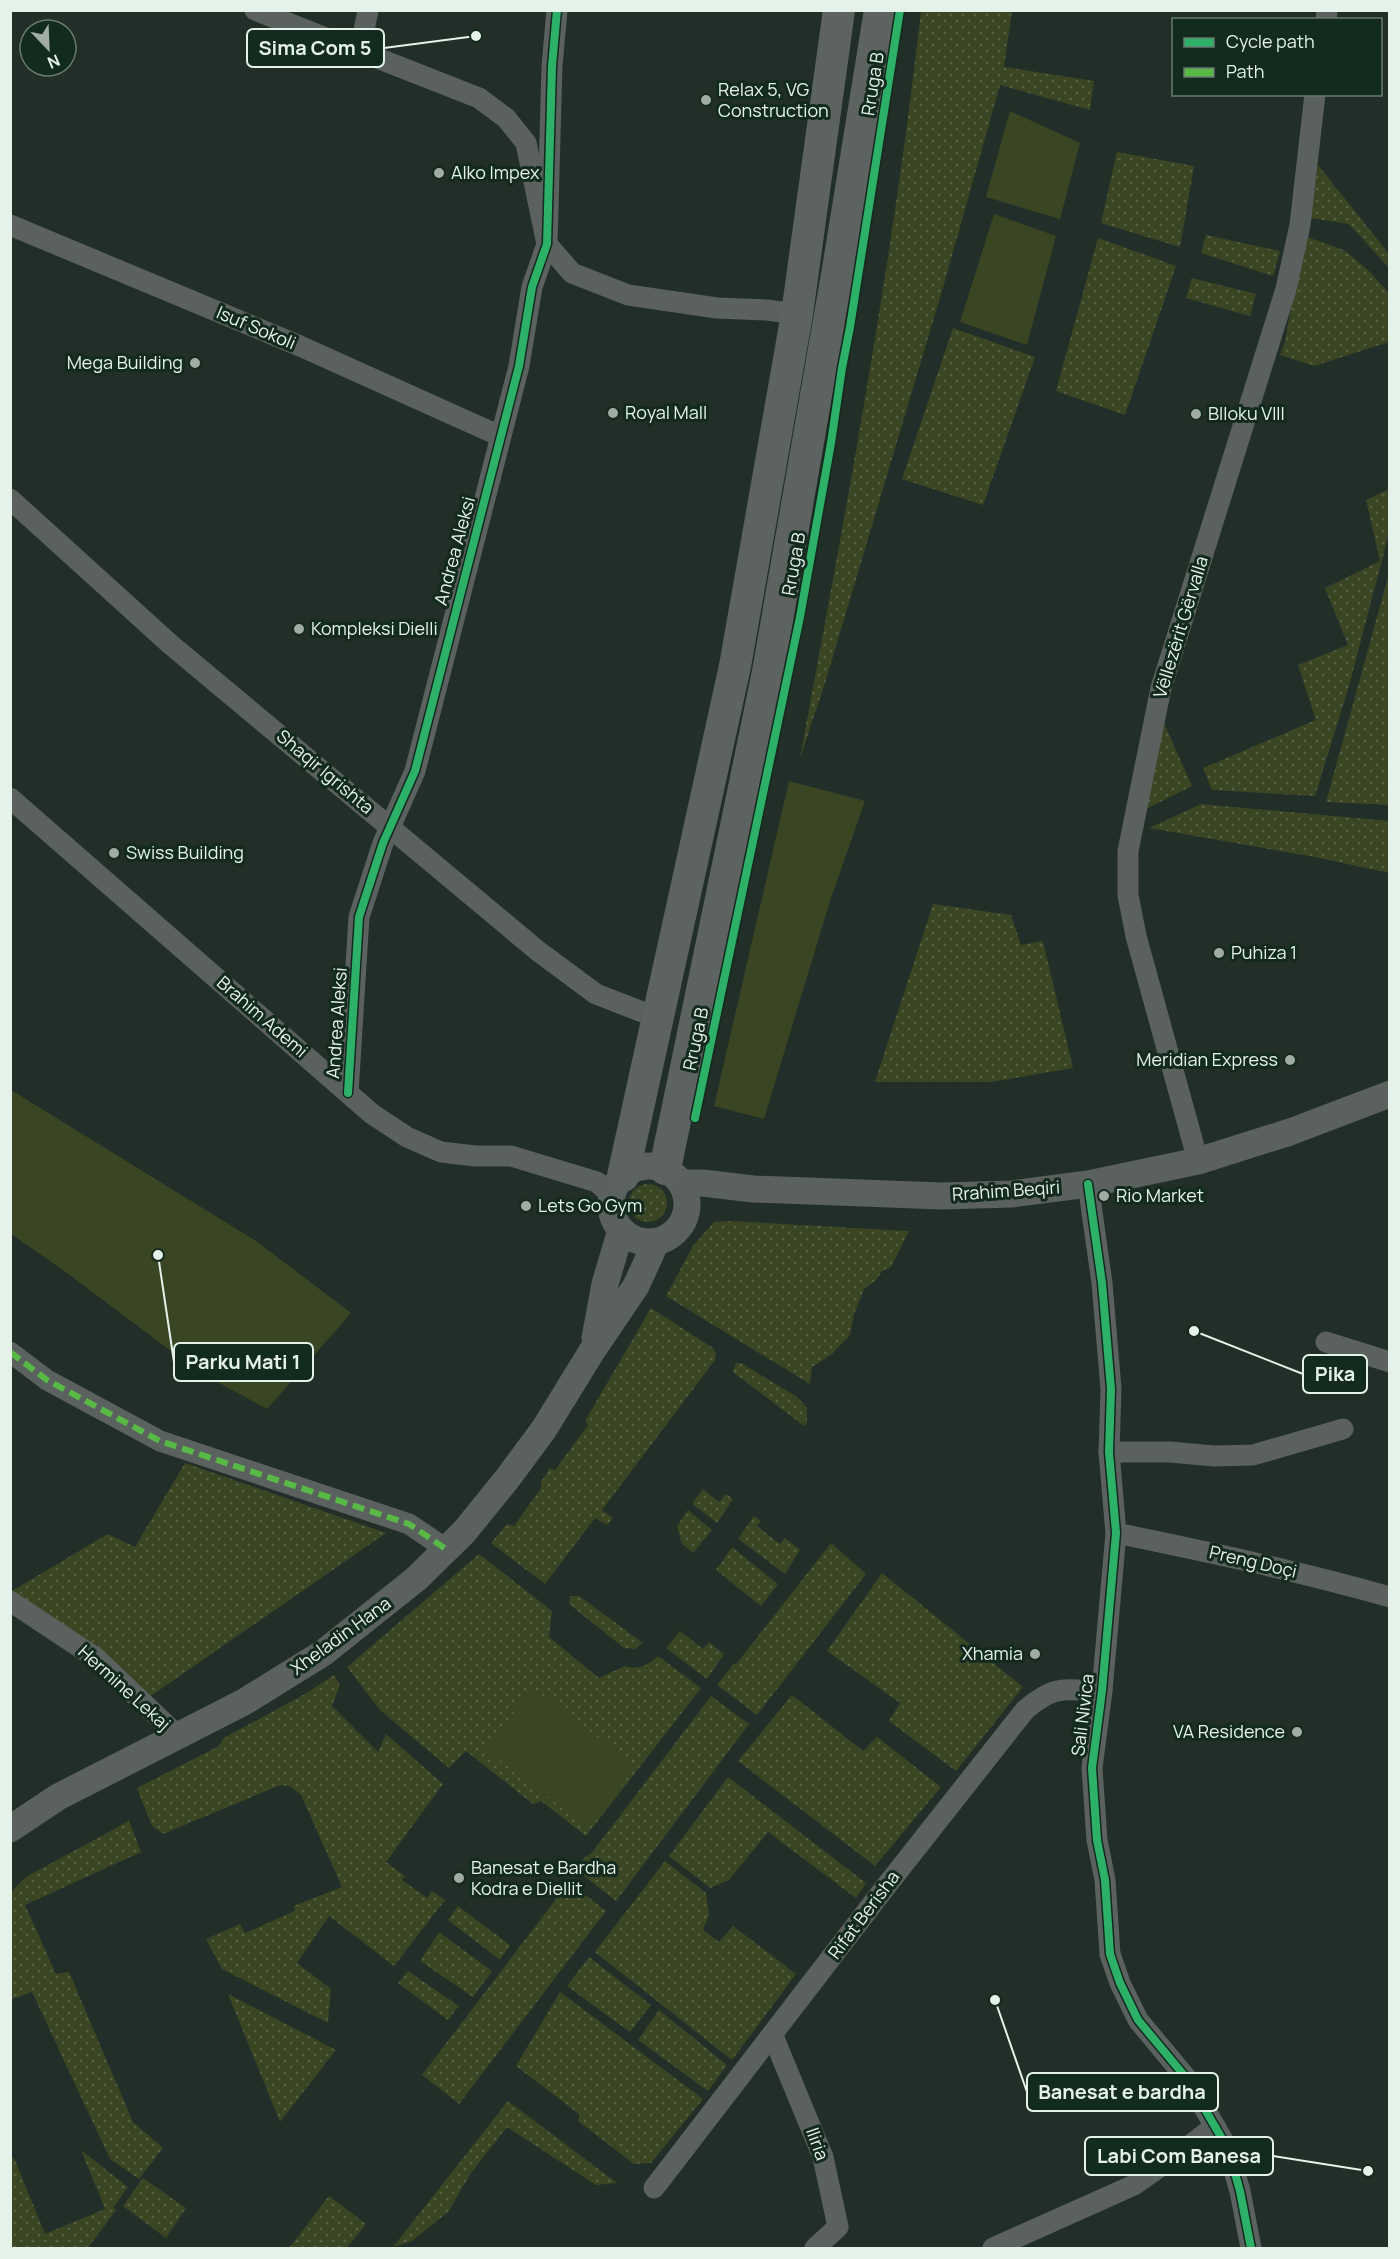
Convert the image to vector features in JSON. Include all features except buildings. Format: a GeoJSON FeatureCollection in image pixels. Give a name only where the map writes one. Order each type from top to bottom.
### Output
{"type":"FeatureCollection","features":[{"type":"Feature","properties":{"kind":"main road"},"geometry":{"type":"LineString","coordinates":[[617,1186],[658,1018],[735,666],[797,314],[839,10]]}},
{"type":"Feature","properties":{"kind":"main road","name":"Rruga B"},"geometry":{"type":"LineString","coordinates":[[674,1176],[768,672],[836,281],[880,10]]}},
{"type":"Feature","properties":{"kind":"street"},"geometry":{"type":"LineString","coordinates":[[255,10],[479,98],[506,118],[526,142],[547,244],[572,273],[628,295],[717,308],[797,314]]}},
{"type":"Feature","properties":{"kind":"street"},"geometry":{"type":"LineString","coordinates":[[360,51],[368,10]]}},
{"type":"Feature","properties":{"kind":"street","name":"Andrea Aleksi"},"geometry":{"type":"LineString","coordinates":[[348,1093],[359,918],[390,827],[415,771],[519,366],[532,287],[547,244],[552,66],[557,10]]}},
{"type":"Feature","properties":{"kind":"street","name":"Vëllezërit Gërvalla"},"geometry":{"type":"LineString","coordinates":[[1198,1161],[1136,936],[1128,895],[1128,851],[1161,688],[1286,289],[1300,225],[1315,96]]}},
{"type":"Feature","properties":{"kind":"street","name":"Isuf Sokoli"},"geometry":{"type":"LineString","coordinates":[[10,225],[300,346],[500,436]]}},
{"type":"Feature","properties":{"kind":"street","name":"Shaqir Igrishta"},"geometry":{"type":"LineString","coordinates":[[10,499],[170,644],[538,951],[596,994],[658,1018]]}},
{"type":"Feature","properties":{"kind":"street","name":"Brahim Ademi"},"geometry":{"type":"LineString","coordinates":[[10,798],[372,1114],[407,1137],[441,1152],[475,1156],[511,1156],[617,1186]]}},
{"type":"Feature","properties":{"kind":"street","name":"Rrahim Beqiri"},"geometry":{"type":"LineString","coordinates":[[674,1176],[703,1183],[753,1189],[942,1196],[1012,1194],[1088,1184],[1198,1161],[1290,1132],[1389,1094]]}},
{"type":"Feature","properties":{"kind":"street"},"geometry":{"type":"LineString","coordinates":[[674,1176],[654,1166],[632,1169],[617,1186],[611,1208],[614,1220],[621,1230],[637,1240],[656,1242],[668,1238],[685,1219]]}},
{"type":"Feature","properties":{"kind":"street","name":"Rruga B"},"geometry":{"type":"LineString","coordinates":[[674,1176],[687,1195],[688,1207],[685,1219]]}},
{"type":"Feature","properties":{"kind":"street","name":"Sali Nivica"},"geometry":{"type":"LineString","coordinates":[[1088,1184],[1102,1283],[1111,1389],[1109,1452],[1116,1533],[1102,1691],[1092,1768],[1097,1840],[1105,1881],[1110,1954],[1120,1983],[1138,2020],[1188,2080],[1228,2149],[1240,2191],[1251,2248]]}},
{"type":"Feature","properties":{"kind":"street","name":"Rrahim Beqiri"},"geometry":{"type":"LineString","coordinates":[[685,1219],[709,1204],[753,1189]]}},
{"type":"Feature","properties":{"kind":"street","name":"Xheladin Hana"},"geometry":{"type":"LineString","coordinates":[[592,1350],[605,1284],[621,1230]]}},
{"type":"Feature","properties":{"kind":"street","name":"Xheladin Hana"},"geometry":{"type":"LineString","coordinates":[[10,1829],[58,1797],[244,1702],[323,1653],[416,1579],[464,1532],[544,1429],[592,1350],[636,1286],[656,1242]]}},
{"type":"Feature","properties":{"kind":"street"},"geometry":{"type":"LineString","coordinates":[[1326,1342],[1389,1362]]}},
{"type":"Feature","properties":{"kind":"street"},"geometry":{"type":"LineString","coordinates":[[10,1353],[47,1380],[160,1442],[409,1524],[446,1549]]}},
{"type":"Feature","properties":{"kind":"street"},"geometry":{"type":"LineString","coordinates":[[1109,1452],[1170,1452],[1214,1456],[1253,1455],[1343,1429]]}},
{"type":"Feature","properties":{"kind":"street","name":"Preng Doçi"},"geometry":{"type":"LineString","coordinates":[[1116,1533],[1335,1581],[1389,1598]]}},
{"type":"Feature","properties":{"kind":"street","name":"Hermine Lekaj"},"geometry":{"type":"LineString","coordinates":[[10,1601],[96,1658],[178,1736]]}},
{"type":"Feature","properties":{"kind":"street","name":"Rifat Berisha"},"geometry":{"type":"LineString","coordinates":[[654,2188],[1025,1710],[1042,1695],[1059,1690],[1102,1691]]}},
{"type":"Feature","properties":{"kind":"street","name":"Iliria"},"geometry":{"type":"LineString","coordinates":[[773,2036],[823,2157],[838,2227],[815,2248]]}},
{"type":"Feature","properties":{"kind":"street"},"geometry":{"type":"LineString","coordinates":[[993,2248],[1134,2185],[1215,2126]]}},
{"type":"Feature","properties":{"kind":"green space"},"geometry":{"type":"Polygon","coordinates":[[[921,11],[1012,11],[1004,67],[1094,81],[1090,110],[1000,85],[942,291],[825,683],[800,758],[883,292],[921,11]]]}},
{"type":"Feature","properties":{"kind":"green space"},"geometry":{"type":"Polygon","coordinates":[[[1010,111],[1080,143],[1060,219],[986,197],[1010,111]]]}},
{"type":"Feature","properties":{"kind":"green space"},"geometry":{"type":"Polygon","coordinates":[[[1117,152],[1194,166],[1180,247],[1101,223],[1117,152]]]}},
{"type":"Feature","properties":{"kind":"green space"},"geometry":{"type":"Polygon","coordinates":[[[1318,165],[1389,254],[1389,268],[1349,224],[1310,218],[1318,165]]]}},
{"type":"Feature","properties":{"kind":"green space"},"geometry":{"type":"Polygon","coordinates":[[[994,214],[1056,236],[1027,345],[960,322],[994,214]]]}},
{"type":"Feature","properties":{"kind":"green space"},"geometry":{"type":"Polygon","coordinates":[[[1206,235],[1280,251],[1273,276],[1201,253],[1206,235]]]}},
{"type":"Feature","properties":{"kind":"green space"},"geometry":{"type":"Polygon","coordinates":[[[1304,236],[1344,250],[1370,272],[1389,293],[1389,342],[1314,366],[1280,355],[1285,341],[1304,236]]]}},
{"type":"Feature","properties":{"kind":"green space"},"geometry":{"type":"Polygon","coordinates":[[[1098,238],[1176,266],[1125,415],[1056,391],[1098,238]]]}},
{"type":"Feature","properties":{"kind":"green space"},"geometry":{"type":"Polygon","coordinates":[[[1192,278],[1256,294],[1250,316],[1186,298],[1192,278]]]}},
{"type":"Feature","properties":{"kind":"green space"},"geometry":{"type":"Polygon","coordinates":[[[953,328],[1035,357],[983,505],[902,479],[953,328]]]}},
{"type":"Feature","properties":{"kind":"green space"},"geometry":{"type":"Polygon","coordinates":[[[1389,489],[1389,533],[1349,686],[1315,796],[1212,790],[1203,768],[1316,720],[1298,665],[1348,645],[1325,588],[1380,561],[1366,500],[1389,489]]]}},
{"type":"Feature","properties":{"kind":"green space"},"geometry":{"type":"Polygon","coordinates":[[[1389,573],[1389,805],[1326,802],[1385,588],[1389,573]]]}},
{"type":"Feature","properties":{"kind":"green space"},"geometry":{"type":"Polygon","coordinates":[[[1164,723],[1192,786],[1142,811],[1164,723]]]}},
{"type":"Feature","properties":{"kind":"green space"},"geometry":{"type":"Polygon","coordinates":[[[789,781],[865,801],[830,901],[764,1119],[714,1106],[789,781]]]}},
{"type":"Feature","properties":{"kind":"green space"},"geometry":{"type":"Polygon","coordinates":[[[1201,804],[1389,821],[1389,873],[1315,857],[1149,828],[1201,804]]]}},
{"type":"Feature","properties":{"kind":"green space"},"geometry":{"type":"Polygon","coordinates":[[[933,904],[1011,915],[1021,945],[1043,941],[1073,1068],[991,1082],[875,1082],[933,904]]]}},
{"type":"Feature","properties":{"kind":"green space"},"geometry":{"type":"Polygon","coordinates":[[[11,1090],[256,1241],[351,1313],[267,1409],[199,1372],[11,1234],[11,1090]]]}},
{"type":"Feature","properties":{"kind":"green space"},"geometry":{"type":"Polygon","coordinates":[[[648,1184],[662,1189],[667,1203],[662,1217],[648,1222],[634,1217],[629,1203],[634,1189],[648,1184]]]}},
{"type":"Feature","properties":{"kind":"green space"},"geometry":{"type":"Polygon","coordinates":[[[714,1222],[909,1231],[891,1267],[882,1271],[876,1280],[864,1289],[854,1314],[850,1335],[832,1354],[812,1367],[810,1384],[666,1296],[693,1246],[714,1222]]]}},
{"type":"Feature","properties":{"kind":"green space"},"geometry":{"type":"Polygon","coordinates":[[[651,1308],[713,1348],[716,1354],[715,1360],[602,1510],[613,1518],[607,1525],[595,1518],[545,1584],[491,1543],[507,1524],[514,1526],[541,1488],[541,1482],[550,1468],[555,1470],[588,1425],[585,1421],[651,1308]]]}},
{"type":"Feature","properties":{"kind":"green space"},"geometry":{"type":"Polygon","coordinates":[[[736,1363],[741,1363],[797,1397],[807,1408],[807,1423],[804,1426],[733,1372],[736,1363]]]}},
{"type":"Feature","properties":{"kind":"green space"},"geometry":{"type":"Polygon","coordinates":[[[185,1463],[386,1533],[142,1702],[10,1592],[108,1534],[135,1547],[185,1463]]]}},
{"type":"Feature","properties":{"kind":"green space"},"geometry":{"type":"Polygon","coordinates":[[[703,1489],[719,1502],[726,1494],[733,1499],[717,1523],[692,1504],[703,1489]]]}},
{"type":"Feature","properties":{"kind":"green space"},"geometry":{"type":"Polygon","coordinates":[[[688,1510],[712,1530],[693,1553],[682,1544],[677,1526],[688,1510]]]}},
{"type":"Feature","properties":{"kind":"green space"},"geometry":{"type":"Polygon","coordinates":[[[754,1516],[761,1521],[757,1526],[780,1544],[785,1538],[800,1550],[785,1574],[738,1539],[754,1516]]]}},
{"type":"Feature","properties":{"kind":"green space"},"geometry":{"type":"Polygon","coordinates":[[[831,1543],[866,1574],[757,1715],[717,1685],[733,1664],[737,1663],[831,1543]]]}},
{"type":"Feature","properties":{"kind":"green space"},"geometry":{"type":"Polygon","coordinates":[[[732,1547],[778,1584],[761,1606],[716,1570],[732,1547]]]}},
{"type":"Feature","properties":{"kind":"green space"},"geometry":{"type":"Polygon","coordinates":[[[479,1554],[552,1611],[549,1637],[599,1678],[625,1666],[635,1668],[643,1666],[658,1656],[701,1688],[586,1836],[541,1801],[533,1804],[466,1751],[449,1768],[380,1710],[347,1667],[479,1554]]]}},
{"type":"Feature","properties":{"kind":"green space"},"geometry":{"type":"Polygon","coordinates":[[[882,1573],[1023,1687],[956,1771],[889,1721],[900,1703],[827,1651],[882,1573]]]}},
{"type":"Feature","properties":{"kind":"green space"},"geometry":{"type":"Polygon","coordinates":[[[570,1596],[579,1596],[643,1643],[635,1649],[624,1648],[569,1604],[570,1596]]]}},
{"type":"Feature","properties":{"kind":"green space"},"geometry":{"type":"Polygon","coordinates":[[[680,1631],[703,1649],[709,1642],[724,1654],[707,1679],[666,1648],[680,1631]]]}},
{"type":"Feature","properties":{"kind":"green space"},"geometry":{"type":"Polygon","coordinates":[[[334,1675],[340,1685],[332,1706],[378,1752],[386,1734],[443,1784],[386,1862],[405,1876],[402,1880],[427,1898],[432,1891],[445,1900],[394,1966],[329,1916],[297,1963],[331,1989],[328,2023],[222,1969],[206,1939],[240,1924],[245,1933],[295,1911],[294,1906],[342,1887],[301,1795],[291,1787],[278,1786],[163,1834],[152,1826],[137,1788],[219,1746],[224,1738],[305,1694],[334,1675]]]}},
{"type":"Feature","properties":{"kind":"green space"},"geometry":{"type":"Polygon","coordinates":[[[533,1688],[636,1767],[588,1827],[485,1749],[533,1688]]]}},
{"type":"Feature","properties":{"kind":"green space"},"geometry":{"type":"Polygon","coordinates":[[[792,1695],[863,1751],[877,1737],[941,1787],[875,1866],[738,1761],[792,1695]]]}},
{"type":"Feature","properties":{"kind":"green space"},"geometry":{"type":"Polygon","coordinates":[[[711,1696],[749,1724],[616,1901],[578,1871],[581,1863],[591,1854],[711,1696]]]}},
{"type":"Feature","properties":{"kind":"green space"},"geometry":{"type":"Polygon","coordinates":[[[728,1777],[866,1883],[856,1898],[768,1832],[729,1880],[710,1888],[669,1856],[728,1777]]]}},
{"type":"Feature","properties":{"kind":"green space"},"geometry":{"type":"Polygon","coordinates":[[[129,1821],[141,1852],[25,1905],[56,1974],[69,1972],[133,2122],[163,2148],[139,2179],[110,2159],[32,1992],[10,2000],[11,1892],[26,1877],[129,1821]]]}},
{"type":"Feature","properties":{"kind":"green space"},"geometry":{"type":"Polygon","coordinates":[[[665,1861],[706,1893],[709,1915],[703,1930],[719,1942],[733,1926],[796,1974],[732,2060],[595,1952],[665,1861]]]}},
{"type":"Feature","properties":{"kind":"green space"},"geometry":{"type":"Polygon","coordinates":[[[569,1882],[606,1911],[459,2104],[422,2075],[569,1882]]]}},
{"type":"Feature","properties":{"kind":"green space"},"geometry":{"type":"Polygon","coordinates":[[[458,1906],[510,1945],[500,1960],[448,1920],[458,1906]]]}},
{"type":"Feature","properties":{"kind":"green space"},"geometry":{"type":"Polygon","coordinates":[[[439,1932],[492,1971],[473,1997],[420,1961],[439,1932]]]}},
{"type":"Feature","properties":{"kind":"green space"},"geometry":{"type":"Polygon","coordinates":[[[589,1957],[651,2005],[630,2032],[567,1986],[589,1957]]]}},
{"type":"Feature","properties":{"kind":"green space"},"geometry":{"type":"Polygon","coordinates":[[[408,1971],[459,2006],[448,2020],[398,1983],[408,1971]]]}},
{"type":"Feature","properties":{"kind":"green space"},"geometry":{"type":"Polygon","coordinates":[[[560,1992],[703,2099],[651,2163],[634,2164],[578,2121],[580,2115],[516,2066],[560,1992]]]}},
{"type":"Feature","properties":{"kind":"green space"},"geometry":{"type":"Polygon","coordinates":[[[228,1994],[336,2050],[280,2122],[228,1994]]]}},
{"type":"Feature","properties":{"kind":"green space"},"geometry":{"type":"Polygon","coordinates":[[[659,2010],[727,2065],[708,2091],[638,2040],[659,2010]]]}},
{"type":"Feature","properties":{"kind":"green space"},"geometry":{"type":"Polygon","coordinates":[[[508,2101],[617,2183],[596,2185],[507,2127],[471,2173],[448,2212],[412,2241],[393,2247],[508,2101]]]}},
{"type":"Feature","properties":{"kind":"green space"},"geometry":{"type":"Polygon","coordinates":[[[81,2150],[128,2187],[113,2208],[116,2210],[88,2248],[11,2248],[11,2159],[14,2158],[45,2234],[105,2209],[81,2150]]]}},
{"type":"Feature","properties":{"kind":"green space"},"geometry":{"type":"Polygon","coordinates":[[[143,2178],[186,2208],[166,2238],[123,2206],[143,2178]]]}},
{"type":"Feature","properties":{"kind":"green space"},"geometry":{"type":"Polygon","coordinates":[[[329,2196],[366,2224],[347,2248],[289,2248],[329,2196]]]}},
{"type":"Feature","properties":{"kind":"marked path"},"geometry":{"type":"LineString","coordinates":[[10,1352],[47,1380],[160,1441],[409,1524],[446,1549]]}},
{"type":"Feature","properties":{"kind":"cycle path"},"geometry":{"type":"LineString","coordinates":[[348,1093],[359,917],[383,843],[415,771],[519,366],[532,287],[547,244],[552,66],[557,10]]}},
{"type":"Feature","properties":{"kind":"cycle path"},"geometry":{"type":"LineString","coordinates":[[695,1118],[800,617],[831,443],[900,10]]}},
{"type":"Feature","properties":{"kind":"cycle path"},"geometry":{"type":"LineString","coordinates":[[1088,1184],[1102,1283],[1111,1389],[1109,1452],[1116,1533],[1102,1691],[1092,1768],[1097,1840],[1105,1880],[1110,1954],[1120,1983],[1138,2020],[1188,2080],[1228,2149],[1240,2191],[1251,2248]]}},
{"type":"Feature","properties":{"kind":"place","name":"Sima Com 5"},"geometry":{"type":"Point","coordinates":[476,36]}},
{"type":"Feature","properties":{"kind":"place","name":"Relax 5, VG Construction"},"geometry":{"type":"Point","coordinates":[706,100]}},
{"type":"Feature","properties":{"kind":"place","name":"Alko Impex"},"geometry":{"type":"Point","coordinates":[439,173]}},
{"type":"Feature","properties":{"kind":"place","name":"Mega Building"},"geometry":{"type":"Point","coordinates":[195,363]}},
{"type":"Feature","properties":{"kind":"place","name":"Royal Mall"},"geometry":{"type":"Point","coordinates":[613,413]}},
{"type":"Feature","properties":{"kind":"place","name":"Blloku VIII"},"geometry":{"type":"Point","coordinates":[1196,414]}},
{"type":"Feature","properties":{"kind":"place","name":"Kompleksi Dielli"},"geometry":{"type":"Point","coordinates":[299,629]}},
{"type":"Feature","properties":{"kind":"place","name":"Swiss Building"},"geometry":{"type":"Point","coordinates":[114,853]}},
{"type":"Feature","properties":{"kind":"place","name":"Puhiza 1"},"geometry":{"type":"Point","coordinates":[1219,953]}},
{"type":"Feature","properties":{"kind":"place","name":"Meridian Express"},"geometry":{"type":"Point","coordinates":[1290,1060]}},
{"type":"Feature","properties":{"kind":"place","name":"Rio Market"},"geometry":{"type":"Point","coordinates":[1104,1196]}},
{"type":"Feature","properties":{"kind":"place","name":"Lets Go Gym"},"geometry":{"type":"Point","coordinates":[526,1206]}},
{"type":"Feature","properties":{"kind":"place","name":"Parku Mati 1"},"geometry":{"type":"Point","coordinates":[158,1255]}},
{"type":"Feature","properties":{"kind":"place","name":"Pika"},"geometry":{"type":"Point","coordinates":[1194,1331]}},
{"type":"Feature","properties":{"kind":"place","name":"Xhamia"},"geometry":{"type":"Point","coordinates":[1035,1654]}},
{"type":"Feature","properties":{"kind":"place","name":"VA Residence"},"geometry":{"type":"Point","coordinates":[1297,1732]}},
{"type":"Feature","properties":{"kind":"place","name":"Banesat e Bardha Kodra e Diellit"},"geometry":{"type":"Point","coordinates":[459,1878]}},
{"type":"Feature","properties":{"kind":"place","name":"Banesat e bardha"},"geometry":{"type":"Point","coordinates":[995,2000]}},
{"type":"Feature","properties":{"kind":"place","name":"Labi Com Banesa"},"geometry":{"type":"Point","coordinates":[1368,2171]}}]}
